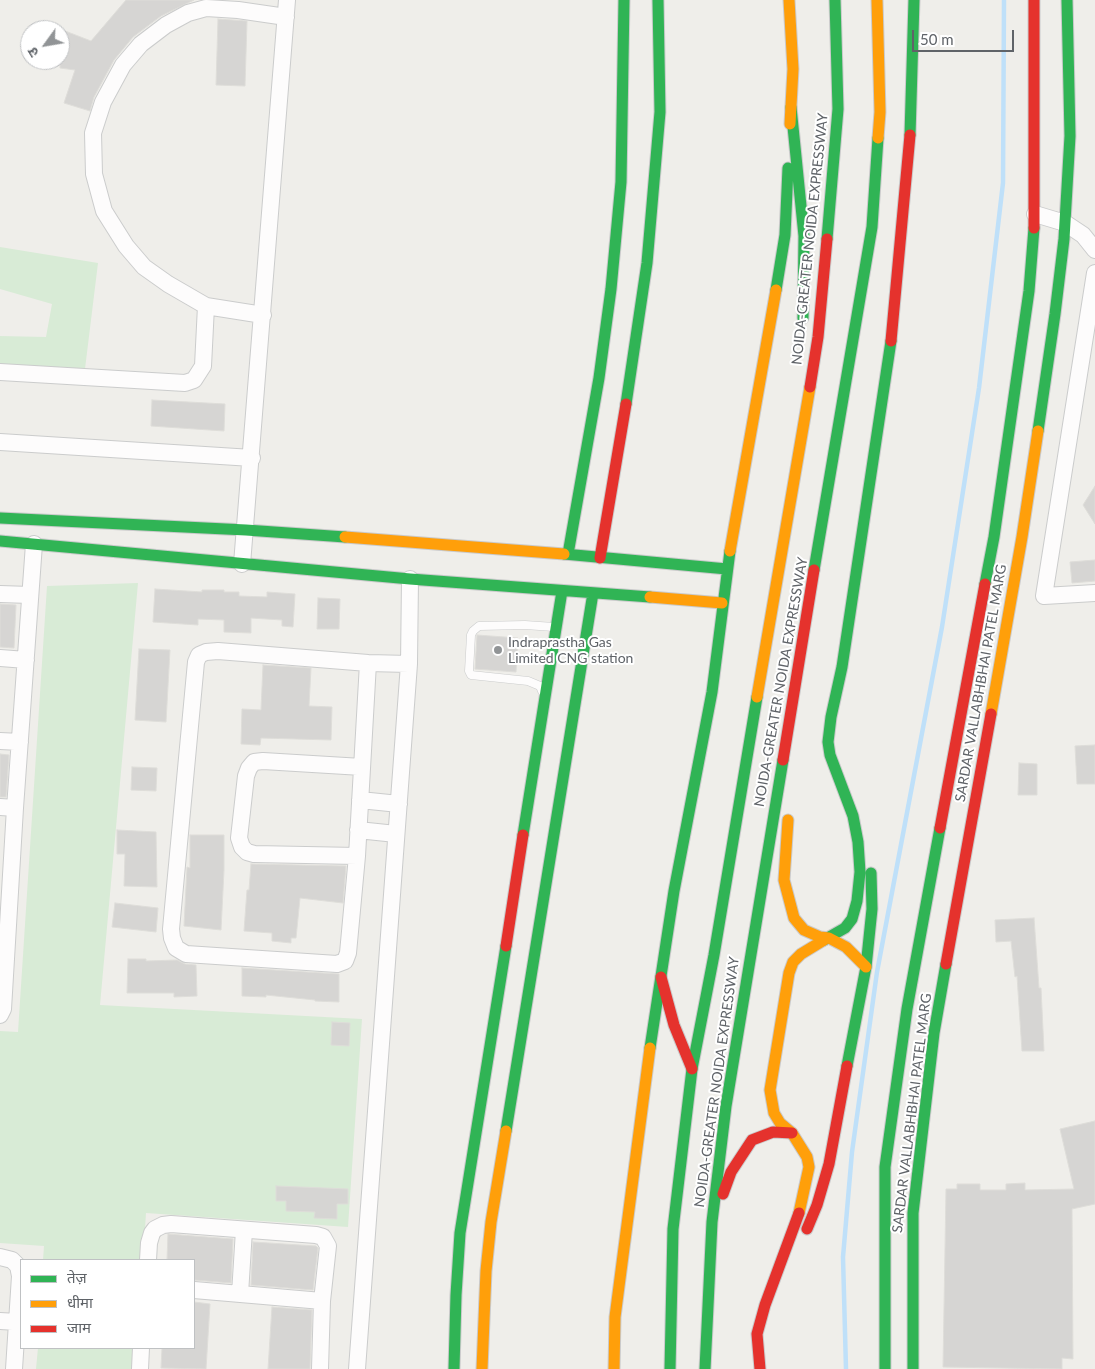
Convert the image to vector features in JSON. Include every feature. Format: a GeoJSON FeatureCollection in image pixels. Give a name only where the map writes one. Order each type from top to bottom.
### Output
{"type":"FeatureCollection","features":[{"type":"Feature","properties":{"kind":"main road"},"geometry":{"type":"LineString","coordinates":[[568,554],[599,378],[611,289],[621,182],[624,0]]}},
{"type":"Feature","properties":{"kind":"main road"},"geometry":{"type":"LineString","coordinates":[[600,558],[633,364],[647,263],[660,112],[658,0]]}},
{"type":"Feature","properties":{"kind":"main road"},"geometry":{"type":"LineString","coordinates":[[614,1369],[615,1317],[661,977],[674,891],[712,692],[727,569],[785,235],[793,69],[789,0]]}},
{"type":"Feature","properties":{"kind":"main road","name":"NOIDA-GREATER NOIDA EXPRESSWAY"},"geometry":{"type":"LineString","coordinates":[[670,1369],[673,1228],[692,1069],[714,955],[818,337],[838,109],[835,0]]}},
{"type":"Feature","properties":{"kind":"main road","name":"NOIDA-GREATER NOIDA EXPRESSWAY"},"geometry":{"type":"LineString","coordinates":[[705,1369],[712,1222],[727,1097],[872,227],[880,112],[877,0]]}},
{"type":"Feature","properties":{"kind":"main road"},"geometry":{"type":"LineString","coordinates":[[760,1369],[757,1334],[765,1305],[799,1214],[809,1167],[807,1156],[792,1133],[780,1123],[774,1113],[771,1100],[770,1090],[789,973],[793,962],[802,954],[845,928],[852,919],[857,901],[860,872],[858,842],[853,816],[830,755],[828,742],[831,717],[842,667],[894,319],[910,143],[914,0]]}},
{"type":"Feature","properties":{"kind":"main road","name":"SARDAR VALLABHBHAI PATEL MARG"},"geometry":{"type":"LineString","coordinates":[[885,1369],[886,1157],[907,1009],[994,538],[1029,291],[1035,214],[1034,0]]}},
{"type":"Feature","properties":{"kind":"main road","name":"SARDAR VALLABHBHAI PATEL MARG"},"geometry":{"type":"LineString","coordinates":[[913,1369],[913,1213],[934,1033],[1022,537],[1055,314],[1065,222],[1070,136],[1067,0]]}},
{"type":"Feature","properties":{"kind":"main road"},"geometry":{"type":"LineString","coordinates":[[791,107],[804,236],[803,332]]}},
{"type":"Feature","properties":{"kind":"main road"},"geometry":{"type":"LineString","coordinates":[[802,429],[803,361]]}},
{"type":"Feature","properties":{"kind":"main road"},"geometry":{"type":"LineString","coordinates":[[0,518],[246,530],[568,554],[727,569]]}},
{"type":"Feature","properties":{"kind":"main road"},"geometry":{"type":"LineString","coordinates":[[0,541],[242,564],[722,603]]}},
{"type":"Feature","properties":{"kind":"main road"},"geometry":{"type":"LineString","coordinates":[[454,1369],[460,1233],[562,591]]}},
{"type":"Feature","properties":{"kind":"main road"},"geometry":{"type":"LineString","coordinates":[[482,1369],[486,1271],[491,1222],[593,593]]}},
{"type":"Feature","properties":{"kind":"main road"},"geometry":{"type":"LineString","coordinates":[[841,733],[842,667]]}},
{"type":"Feature","properties":{"kind":"main road"},"geometry":{"type":"LineString","coordinates":[[788,728],[788,808],[784,880],[794,918],[804,930],[820,937],[829,938],[846,947],[866,966]]}},
{"type":"Feature","properties":{"kind":"main road"},"geometry":{"type":"LineString","coordinates":[[803,1241],[817,1205],[829,1164],[866,966],[872,909],[870,844],[849,774]]}},
{"type":"Feature","properties":{"kind":"main road"},"geometry":{"type":"LineString","coordinates":[[661,977],[674,1025],[692,1069]]}},
{"type":"Feature","properties":{"kind":"main road"},"geometry":{"type":"LineString","coordinates":[[825,1129],[837,1120]]}},
{"type":"Feature","properties":{"kind":"main road"},"geometry":{"type":"LineString","coordinates":[[712,1222],[731,1172],[752,1140],[773,1132],[792,1133],[808,1137]]}},
{"type":"Feature","properties":{"kind":"main road"},"geometry":{"type":"LineString","coordinates":[[757,1334],[778,1303],[781,1294]]}},
{"type":"Feature","properties":{"kind":"street"},"geometry":{"type":"LineString","coordinates":[[242,564],[252,458],[287,0]]}},
{"type":"Feature","properties":{"kind":"street"},"geometry":{"type":"LineString","coordinates":[[263,315],[206,306],[168,284],[144,267],[126,246],[104,211],[94,174],[93,133],[103,102],[123,66],[141,44],[166,25],[188,13],[206,8],[237,5],[286,17]]}},
{"type":"Feature","properties":{"kind":"street"},"geometry":{"type":"LineString","coordinates":[[1035,214],[1065,222],[1083,235],[1095,250]]}},
{"type":"Feature","properties":{"kind":"street"},"geometry":{"type":"LineString","coordinates":[[1095,273],[1044,596],[1095,593]]}},
{"type":"Feature","properties":{"kind":"street"},"geometry":{"type":"LineString","coordinates":[[0,372],[185,383],[194,380],[203,366],[206,306]]}},
{"type":"Feature","properties":{"kind":"street"},"geometry":{"type":"LineString","coordinates":[[0,442],[252,458]]}},
{"type":"Feature","properties":{"kind":"street"},"geometry":{"type":"LineString","coordinates":[[0,1015],[3,1009],[8,807],[20,742],[34,544]]}},
{"type":"Feature","properties":{"kind":"street"},"geometry":{"type":"LineString","coordinates":[[357,1369],[409,664],[410,578]]}},
{"type":"Feature","properties":{"kind":"street"},"geometry":{"type":"LineString","coordinates":[[0,594],[30,595]]}},
{"type":"Feature","properties":{"kind":"street"},"geometry":{"type":"LineString","coordinates":[[368,663],[357,856],[348,953],[345,962],[337,964],[186,954],[176,948],[171,929],[196,662],[199,655],[218,651],[368,663],[409,664]]}},
{"type":"Feature","properties":{"kind":"street"},"geometry":{"type":"LineString","coordinates":[[0,658],[26,660]]}},
{"type":"Feature","properties":{"kind":"street"},"geometry":{"type":"LineString","coordinates":[[0,741],[20,742]]}},
{"type":"Feature","properties":{"kind":"street"},"geometry":{"type":"LineString","coordinates":[[357,856],[254,854],[247,852],[242,847],[239,838],[246,776],[254,762],[362,767]]}},
{"type":"Feature","properties":{"kind":"street"},"geometry":{"type":"LineString","coordinates":[[360,800],[399,804]]}},
{"type":"Feature","properties":{"kind":"street"},"geometry":{"type":"LineString","coordinates":[[358,830],[396,834]]}},
{"type":"Feature","properties":{"kind":"street"},"geometry":{"type":"LineString","coordinates":[[148,1259],[152,1233],[163,1225],[171,1224],[323,1237],[328,1246],[322,1302],[320,1369]]}},
{"type":"Feature","properties":{"kind":"street"},"geometry":{"type":"LineString","coordinates":[[240,1294],[244,1230]]}},
{"type":"Feature","properties":{"kind":"street"},"geometry":{"type":"LineString","coordinates":[[0,1257],[12,1260],[18,1266],[20,1276],[14,1369]]}},
{"type":"Feature","properties":{"kind":"street"},"geometry":{"type":"LineString","coordinates":[[195,1290],[322,1302]]}},
{"type":"Feature","properties":{"kind":"street"},"geometry":{"type":"LineString","coordinates":[[0,1320],[18,1322]]}},
{"type":"Feature","properties":{"kind":"street"},"geometry":{"type":"LineString","coordinates":[[140,1369],[141,1349]]}},
{"type":"Feature","properties":{"kind":"lane"},"geometry":{"type":"LineString","coordinates":[[546,697],[540,686],[528,681],[471,675],[469,671],[471,635],[479,626],[525,625],[557,628]]}},
{"type":"Feature","properties":{"kind":"green space"},"geometry":{"type":"Polygon","coordinates":[[[0,247],[98,263],[84,377],[0,372],[0,336],[46,337],[52,304],[0,289],[0,247]]]}},
{"type":"Feature","properties":{"kind":"green space"},"geometry":{"type":"Polygon","coordinates":[[[138,583],[100,1005],[362,1019],[348,1227],[146,1213],[143,1259],[43,1259],[44,1246],[0,1243],[0,1031],[18,1032],[47,586],[138,583]]]}},
{"type":"Feature","properties":{"kind":"green space"},"geometry":{"type":"Polygon","coordinates":[[[38,1349],[137,1349],[136,1369],[36,1369],[38,1349]]]}},
{"type":"Feature","properties":{"kind":"building"},"geometry":{"type":"Polygon","coordinates":[[[126,0],[194,0],[161,16],[133,37],[114,60],[94,97],[90,111],[64,103],[75,70],[70,69],[70,33],[91,41],[126,0]]]}},
{"type":"Feature","properties":{"kind":"building"},"geometry":{"type":"Polygon","coordinates":[[[218,19],[247,21],[245,86],[216,85],[218,19]]]}},
{"type":"Feature","properties":{"kind":"building"},"geometry":{"type":"Polygon","coordinates":[[[152,400],[225,404],[224,431],[151,426],[152,400]]]}},
{"type":"Feature","properties":{"kind":"building"},"geometry":{"type":"Polygon","coordinates":[[[1095,486],[1095,524],[1083,505],[1095,486]]]}},
{"type":"Feature","properties":{"kind":"building"},"geometry":{"type":"Polygon","coordinates":[[[1095,560],[1095,581],[1072,583],[1070,562],[1095,560]]]}},
{"type":"Feature","properties":{"kind":"building"},"geometry":{"type":"Polygon","coordinates":[[[155,589],[202,592],[202,590],[224,590],[224,592],[239,592],[239,596],[267,597],[267,592],[295,594],[293,627],[282,626],[282,620],[251,618],[251,633],[224,632],[224,620],[198,619],[198,625],[153,622],[155,589]]]}},
{"type":"Feature","properties":{"kind":"building"},"geometry":{"type":"Polygon","coordinates":[[[318,598],[340,599],[339,629],[317,629],[318,598]]]}},
{"type":"Feature","properties":{"kind":"building"},"geometry":{"type":"Polygon","coordinates":[[[0,604],[16,605],[14,648],[0,647],[0,604]]]}},
{"type":"Feature","properties":{"kind":"building"},"geometry":{"type":"Polygon","coordinates":[[[477,635],[518,638],[516,672],[475,669],[477,635]]]}},
{"type":"Feature","properties":{"kind":"building"},"geometry":{"type":"Polygon","coordinates":[[[139,649],[170,650],[166,722],[135,720],[139,649]]]}},
{"type":"Feature","properties":{"kind":"building"},"geometry":{"type":"Polygon","coordinates":[[[263,665],[311,668],[309,706],[332,707],[331,740],[261,738],[260,745],[241,744],[242,709],[261,710],[263,665]]]}},
{"type":"Feature","properties":{"kind":"building"},"geometry":{"type":"Polygon","coordinates":[[[1095,745],[1095,784],[1077,784],[1075,746],[1095,745]]]}},
{"type":"Feature","properties":{"kind":"building"},"geometry":{"type":"Polygon","coordinates":[[[0,754],[9,755],[6,797],[0,797],[0,754]]]}},
{"type":"Feature","properties":{"kind":"building"},"geometry":{"type":"Polygon","coordinates":[[[1019,763],[1037,764],[1037,795],[1018,795],[1019,763]]]}},
{"type":"Feature","properties":{"kind":"building"},"geometry":{"type":"Polygon","coordinates":[[[132,767],[157,768],[156,791],[131,790],[132,767]]]}},
{"type":"Feature","properties":{"kind":"building"},"geometry":{"type":"Polygon","coordinates":[[[117,830],[156,832],[157,887],[124,886],[125,854],[117,854],[117,830]]]}},
{"type":"Feature","properties":{"kind":"building"},"geometry":{"type":"Polygon","coordinates":[[[190,835],[224,835],[221,930],[184,926],[187,867],[190,868],[190,835]]]}},
{"type":"Feature","properties":{"kind":"building"},"geometry":{"type":"Polygon","coordinates":[[[251,864],[346,866],[343,903],[300,898],[296,938],[291,938],[291,943],[272,941],[272,933],[244,931],[251,864]]]}},
{"type":"Feature","properties":{"kind":"building"},"geometry":{"type":"Polygon","coordinates":[[[115,903],[158,908],[156,932],[112,927],[115,903]]]}},
{"type":"Feature","properties":{"kind":"building"},"geometry":{"type":"Polygon","coordinates":[[[1034,918],[1039,988],[1041,988],[1044,1051],[1022,1051],[1017,976],[1015,977],[1011,941],[996,942],[995,920],[1034,918]]]}},
{"type":"Feature","properties":{"kind":"building"},"geometry":{"type":"Polygon","coordinates":[[[128,959],[146,959],[146,961],[177,960],[185,964],[196,965],[197,996],[174,997],[174,993],[127,993],[128,959]]]}},
{"type":"Feature","properties":{"kind":"building"},"geometry":{"type":"Polygon","coordinates":[[[242,968],[339,974],[339,1002],[266,995],[266,997],[242,996],[242,968]]]}},
{"type":"Feature","properties":{"kind":"building"},"geometry":{"type":"Polygon","coordinates":[[[332,1022],[350,1023],[349,1046],[331,1045],[332,1022]]]}},
{"type":"Feature","properties":{"kind":"building"},"geometry":{"type":"Polygon","coordinates":[[[1095,1121],[1095,1204],[1072,1209],[1073,1359],[1062,1358],[1062,1369],[943,1367],[946,1189],[957,1189],[957,1184],[980,1184],[980,1190],[1006,1190],[1006,1184],[1025,1183],[1025,1190],[1074,1189],[1060,1129],[1095,1121]]]}},
{"type":"Feature","properties":{"kind":"building"},"geometry":{"type":"Polygon","coordinates":[[[276,1186],[348,1189],[348,1204],[337,1204],[337,1219],[314,1218],[315,1212],[286,1211],[286,1201],[276,1201],[276,1186]]]}},
{"type":"Feature","properties":{"kind":"building"},"geometry":{"type":"Polygon","coordinates":[[[168,1234],[233,1239],[231,1283],[195,1280],[195,1259],[167,1259],[168,1234]]]}},
{"type":"Feature","properties":{"kind":"building"},"geometry":{"type":"Polygon","coordinates":[[[253,1242],[316,1246],[318,1248],[313,1290],[251,1285],[253,1242]]]}},
{"type":"Feature","properties":{"kind":"building"},"geometry":{"type":"Polygon","coordinates":[[[195,1302],[210,1304],[206,1369],[161,1368],[162,1349],[195,1349],[195,1302]]]}},
{"type":"Feature","properties":{"kind":"building"},"geometry":{"type":"Polygon","coordinates":[[[272,1307],[312,1310],[310,1369],[268,1369],[272,1307]]]}},
{"type":"Feature","properties":{"kind":"waterway"},"geometry":{"type":"LineString","coordinates":[[846,1369],[843,1257],[852,1152],[877,972],[942,627],[979,388],[1003,183],[1004,0]]}},
{"type":"Feature","properties":{"kind":"traffic: fast"},"geometry":{"type":"LineString","coordinates":[[568,554],[599,378],[611,289],[621,182],[624,0]]}},
{"type":"Feature","properties":{"kind":"traffic: fast"},"geometry":{"type":"LineString","coordinates":[[626,404],[647,263],[660,112],[658,0]]}},
{"type":"Feature","properties":{"kind":"traffic: fast"},"geometry":{"type":"LineString","coordinates":[[827,239],[838,109],[835,0]]}},
{"type":"Feature","properties":{"kind":"traffic: fast"},"geometry":{"type":"LineString","coordinates":[[910,135],[914,0]]}},
{"type":"Feature","properties":{"kind":"traffic: fast"},"geometry":{"type":"LineString","coordinates":[[1038,431],[1064,239],[1070,136],[1067,0]]}},
{"type":"Feature","properties":{"kind":"traffic: fast"},"geometry":{"type":"LineString","coordinates":[[791,107],[804,236],[803,318]]}},
{"type":"Feature","properties":{"kind":"traffic: fast"},"geometry":{"type":"LineString","coordinates":[[814,570],[872,227],[878,138]]}},
{"type":"Feature","properties":{"kind":"traffic: fast"},"geometry":{"type":"LineString","coordinates":[[776,290],[785,235],[788,168]]}},
{"type":"Feature","properties":{"kind":"traffic: fast"},"geometry":{"type":"LineString","coordinates":[[985,584],[994,537],[1029,291],[1034,228]]}},
{"type":"Feature","properties":{"kind":"traffic: fast"},"geometry":{"type":"LineString","coordinates":[[824,940],[845,928],[852,919],[857,901],[860,872],[858,842],[853,816],[830,755],[828,742],[831,717],[842,667],[891,341]]}},
{"type":"Feature","properties":{"kind":"traffic: fast"},"geometry":{"type":"LineString","coordinates":[[0,518],[246,530],[345,537]]}},
{"type":"Feature","properties":{"kind":"traffic: fast"},"geometry":{"type":"LineString","coordinates":[[0,541],[410,579],[650,597]]}},
{"type":"Feature","properties":{"kind":"traffic: fast"},"geometry":{"type":"LineString","coordinates":[[650,1048],[674,891],[712,692],[730,551]]}},
{"type":"Feature","properties":{"kind":"traffic: fast"},"geometry":{"type":"LineString","coordinates":[[564,554],[727,569]]}},
{"type":"Feature","properties":{"kind":"traffic: fast"},"geometry":{"type":"LineString","coordinates":[[523,835],[562,591]]}},
{"type":"Feature","properties":{"kind":"traffic: fast"},"geometry":{"type":"LineString","coordinates":[[506,1131],[593,593]]}},
{"type":"Feature","properties":{"kind":"traffic: fast"},"geometry":{"type":"LineString","coordinates":[[670,1369],[673,1229],[692,1069],[714,955],[757,697]]}},
{"type":"Feature","properties":{"kind":"traffic: fast"},"geometry":{"type":"LineString","coordinates":[[705,1369],[712,1222],[726,1106],[783,760]]}},
{"type":"Feature","properties":{"kind":"traffic: fast"},"geometry":{"type":"LineString","coordinates":[[885,1369],[885,1167],[907,1009],[940,828]]}},
{"type":"Feature","properties":{"kind":"traffic: fast"},"geometry":{"type":"LineString","coordinates":[[847,1066],[866,967],[872,909],[871,873]]}},
{"type":"Feature","properties":{"kind":"traffic: fast"},"geometry":{"type":"LineString","coordinates":[[454,1369],[460,1233],[506,946]]}},
{"type":"Feature","properties":{"kind":"traffic: fast"},"geometry":{"type":"LineString","coordinates":[[913,1369],[913,1213],[934,1033],[946,964]]}},
{"type":"Feature","properties":{"kind":"traffic: slow"},"geometry":{"type":"LineString","coordinates":[[789,0],[793,69],[790,124]]}},
{"type":"Feature","properties":{"kind":"traffic: slow"},"geometry":{"type":"LineString","coordinates":[[877,0],[880,112],[878,138]]}},
{"type":"Feature","properties":{"kind":"traffic: slow"},"geometry":{"type":"LineString","coordinates":[[730,551],[776,290]]}},
{"type":"Feature","properties":{"kind":"traffic: slow"},"geometry":{"type":"LineString","coordinates":[[757,697],[810,387]]}},
{"type":"Feature","properties":{"kind":"traffic: slow"},"geometry":{"type":"LineString","coordinates":[[991,714],[1022,537],[1038,431]]}},
{"type":"Feature","properties":{"kind":"traffic: slow"},"geometry":{"type":"LineString","coordinates":[[345,537],[564,554]]}},
{"type":"Feature","properties":{"kind":"traffic: slow"},"geometry":{"type":"LineString","coordinates":[[650,597],[722,603]]}},
{"type":"Feature","properties":{"kind":"traffic: slow"},"geometry":{"type":"LineString","coordinates":[[788,820],[784,880],[794,918],[804,930],[820,937],[829,938]]}},
{"type":"Feature","properties":{"kind":"traffic: slow"},"geometry":{"type":"LineString","coordinates":[[829,938],[846,947],[866,967]]}},
{"type":"Feature","properties":{"kind":"traffic: slow"},"geometry":{"type":"LineString","coordinates":[[799,1213],[809,1167],[807,1157],[792,1133],[780,1123],[774,1113],[770,1090],[789,973],[793,962],[801,954],[824,940]]}},
{"type":"Feature","properties":{"kind":"traffic: slow"},"geometry":{"type":"LineString","coordinates":[[614,1369],[615,1317],[650,1048]]}},
{"type":"Feature","properties":{"kind":"traffic: slow"},"geometry":{"type":"LineString","coordinates":[[482,1369],[486,1271],[491,1222],[506,1131]]}},
{"type":"Feature","properties":{"kind":"traffic: jam"},"geometry":{"type":"LineString","coordinates":[[1034,0],[1034,228]]}},
{"type":"Feature","properties":{"kind":"traffic: jam"},"geometry":{"type":"LineString","coordinates":[[891,341],[910,135]]}},
{"type":"Feature","properties":{"kind":"traffic: jam"},"geometry":{"type":"LineString","coordinates":[[810,387],[818,337],[827,239]]}},
{"type":"Feature","properties":{"kind":"traffic: jam"},"geometry":{"type":"LineString","coordinates":[[600,558],[626,404]]}},
{"type":"Feature","properties":{"kind":"traffic: jam"},"geometry":{"type":"LineString","coordinates":[[783,760],[814,570]]}},
{"type":"Feature","properties":{"kind":"traffic: jam"},"geometry":{"type":"LineString","coordinates":[[940,828],[985,584]]}},
{"type":"Feature","properties":{"kind":"traffic: jam"},"geometry":{"type":"LineString","coordinates":[[946,964],[991,714]]}},
{"type":"Feature","properties":{"kind":"traffic: jam"},"geometry":{"type":"LineString","coordinates":[[506,946],[523,835]]}},
{"type":"Feature","properties":{"kind":"traffic: jam"},"geometry":{"type":"LineString","coordinates":[[661,977],[674,1025],[692,1069]]}},
{"type":"Feature","properties":{"kind":"traffic: jam"},"geometry":{"type":"LineString","coordinates":[[807,1229],[817,1205],[829,1164],[847,1066]]}},
{"type":"Feature","properties":{"kind":"traffic: jam"},"geometry":{"type":"LineString","coordinates":[[723,1194],[731,1172],[752,1140],[773,1132],[792,1133]]}},
{"type":"Feature","properties":{"kind":"traffic: jam"},"geometry":{"type":"LineString","coordinates":[[760,1369],[757,1334],[765,1305],[799,1213]]}},
{"type":"Feature","properties":{"kind":"place","name":"Indraprastha Gas Limited CNG station"},"geometry":{"type":"Point","coordinates":[498,650]}}]}
